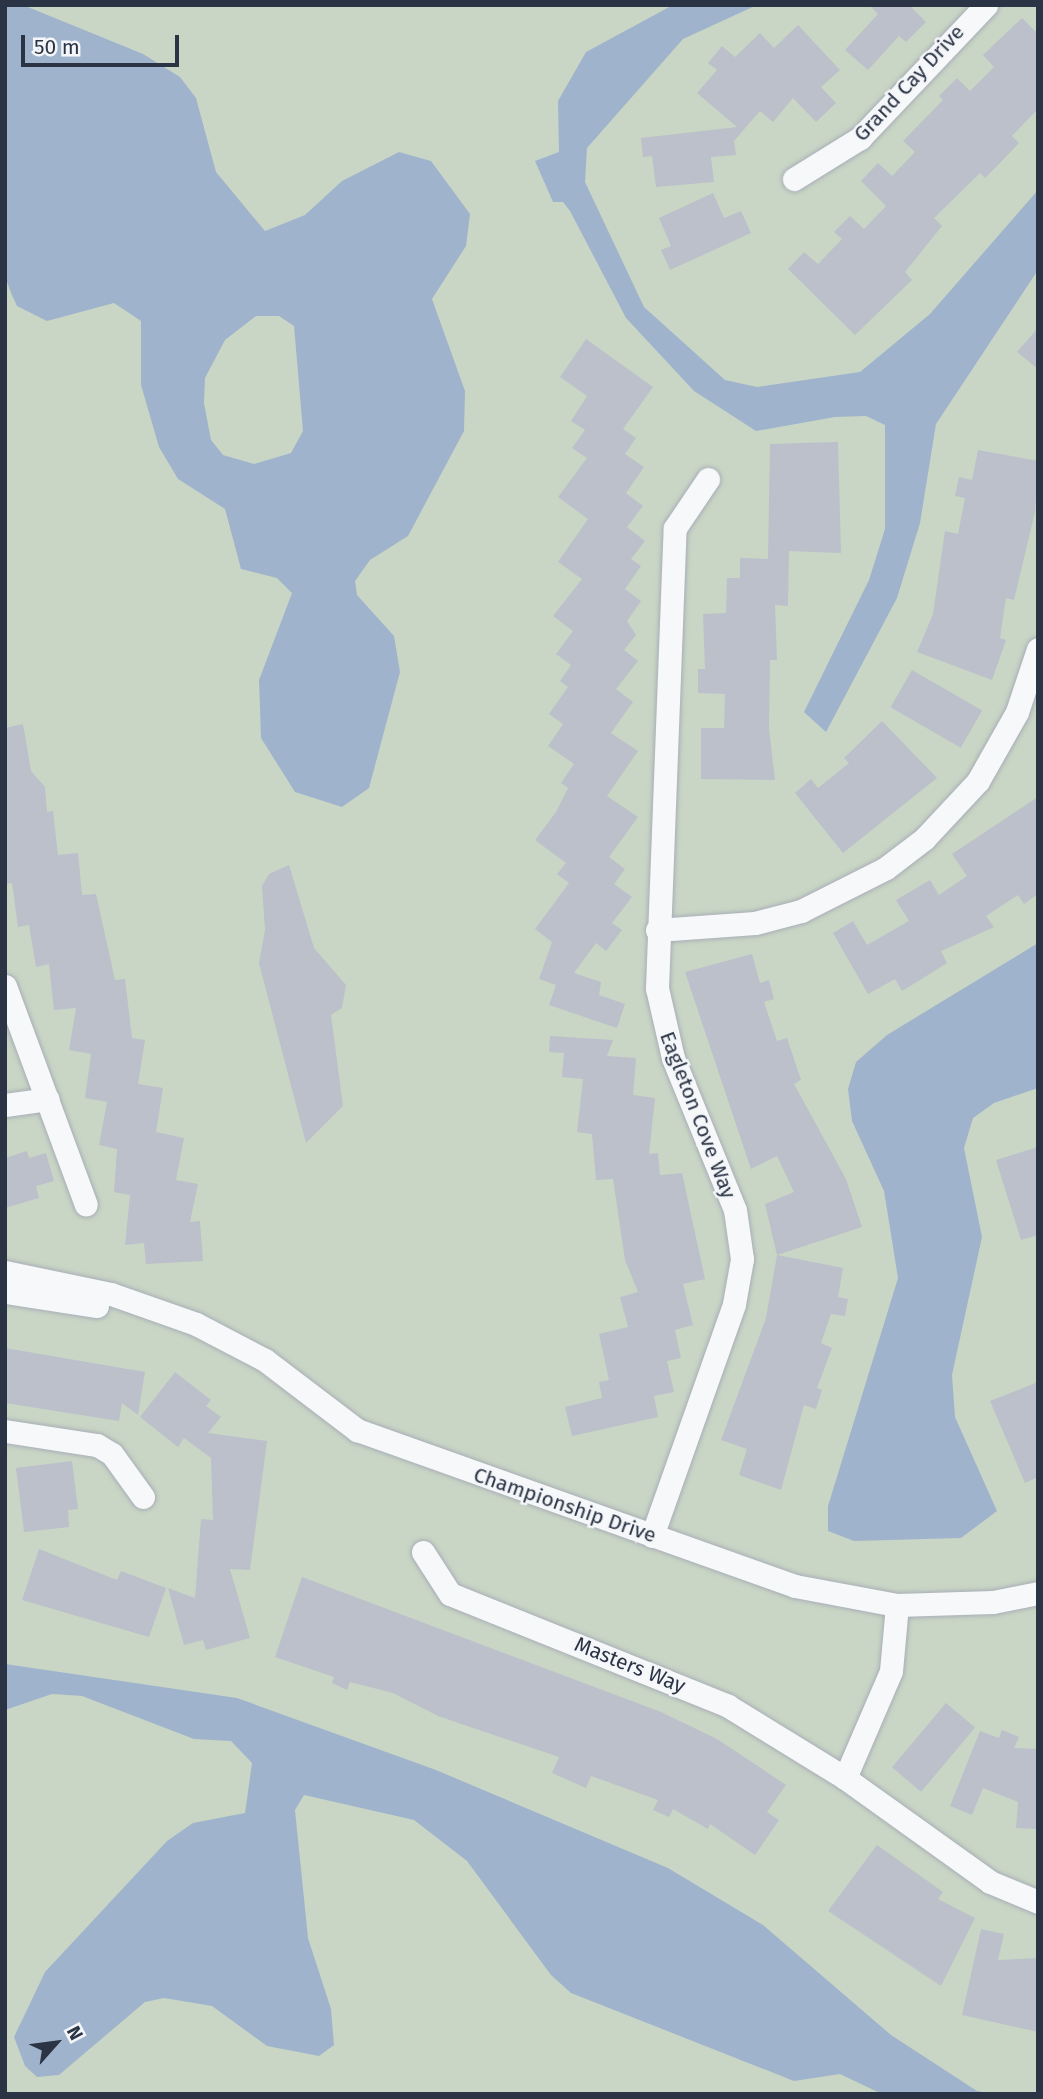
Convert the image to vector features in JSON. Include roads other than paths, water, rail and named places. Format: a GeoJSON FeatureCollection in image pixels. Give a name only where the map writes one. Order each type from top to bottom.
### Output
{"type":"FeatureCollection","features":[{"type":"Feature","properties":{"kind":"street","name":"Grand Cay Drive"},"geometry":{"type":"LineString","coordinates":[[794,179],[860,138],[986,5]]}},
{"type":"Feature","properties":{"kind":"street","name":"Eagleton Cove Way"},"geometry":{"type":"LineString","coordinates":[[652,1536],[734,1304],[742,1259],[734,1210],[662,1023],[657,930],[675,528],[708,479]]}},
{"type":"Feature","properties":{"kind":"street"},"geometry":{"type":"LineString","coordinates":[[657,930],[724,928],[778,917],[845,892],[886,868],[924,839],[978,781],[1017,712],[1038,649]]}},
{"type":"Feature","properties":{"kind":"street"},"geometry":{"type":"LineString","coordinates":[[5,986],[86,1205]]}},
{"type":"Feature","properties":{"kind":"street"},"geometry":{"type":"LineString","coordinates":[[5,1105],[48,1099]]}},
{"type":"Feature","properties":{"kind":"street","name":"Championship Drive"},"geometry":{"type":"LineString","coordinates":[[5,1272],[111,1294],[124,1304],[196,1324],[238,1344],[357,1430],[795,1586],[897,1605],[993,1602],[1038,1593]]}},
{"type":"Feature","properties":{"kind":"street","name":"Championship Drive"},"geometry":{"type":"LineString","coordinates":[[5,1292],[111,1308],[124,1304]]}},
{"type":"Feature","properties":{"kind":"street"},"geometry":{"type":"LineString","coordinates":[[5,1431],[97,1445],[113,1454],[142,1497]]}},
{"type":"Feature","properties":{"kind":"street","name":"Masters Way"},"geometry":{"type":"LineString","coordinates":[[423,1552],[450,1594],[716,1701],[845,1778],[996,1886],[1038,1902]]}},
{"type":"Feature","properties":{"kind":"street"},"geometry":{"type":"LineString","coordinates":[[845,1778],[891,1671],[897,1605]]}},
{"type":"Feature","properties":{"kind":"water"},"geometry":{"type":"Polygon","coordinates":[[[5,5],[23,5],[143,54],[180,77],[196,98],[216,172],[265,231],[305,215],[342,181],[399,152],[431,161],[470,214],[466,246],[432,299],[465,391],[464,431],[408,536],[370,560],[355,581],[357,595],[394,636],[400,672],[369,788],[342,807],[295,792],[261,738],[259,680],[292,593],[277,578],[241,569],[225,509],[178,479],[159,447],[141,385],[141,321],[114,303],[47,321],[17,306],[5,276],[5,5]],[[256,316],[225,340],[205,378],[204,403],[211,440],[223,455],[254,464],[291,453],[303,431],[294,326],[279,316],[256,316]]]}},
{"type":"Feature","properties":{"kind":"water"},"geometry":{"type":"Polygon","coordinates":[[[673,5],[757,5],[683,39],[587,148],[585,182],[644,307],[725,380],[757,387],[860,372],[930,314],[1038,190],[1038,270],[936,424],[920,523],[897,598],[826,732],[804,712],[869,580],[885,529],[885,425],[866,416],[835,417],[756,431],[694,391],[626,318],[570,211],[563,202],[553,202],[535,161],[559,152],[558,101],[586,52],[673,5]]]}},
{"type":"Feature","properties":{"kind":"water"},"geometry":{"type":"Polygon","coordinates":[[[1038,943],[1038,1088],[994,1103],[973,1118],[964,1148],[982,1237],[952,1375],[955,1417],[997,1511],[961,1538],[854,1541],[828,1531],[828,1506],[898,1278],[884,1191],[852,1121],[848,1089],[856,1062],[887,1035],[1038,943]]]}},
{"type":"Feature","properties":{"kind":"water"},"geometry":{"type":"Polygon","coordinates":[[[5,1664],[237,1698],[436,1770],[668,1868],[763,1925],[891,2035],[977,2091],[994,2094],[882,2094],[840,2074],[794,2081],[571,1993],[551,1975],[467,1861],[414,1820],[304,1795],[295,1810],[308,1938],[331,2009],[334,2045],[319,2056],[267,2046],[212,2006],[164,1998],[145,2002],[59,2075],[37,2077],[25,2066],[14,2037],[45,1972],[167,1841],[193,1823],[245,1813],[252,1763],[231,1741],[194,1739],[82,1696],[52,1694],[5,1710],[5,1664]]]}}]}
